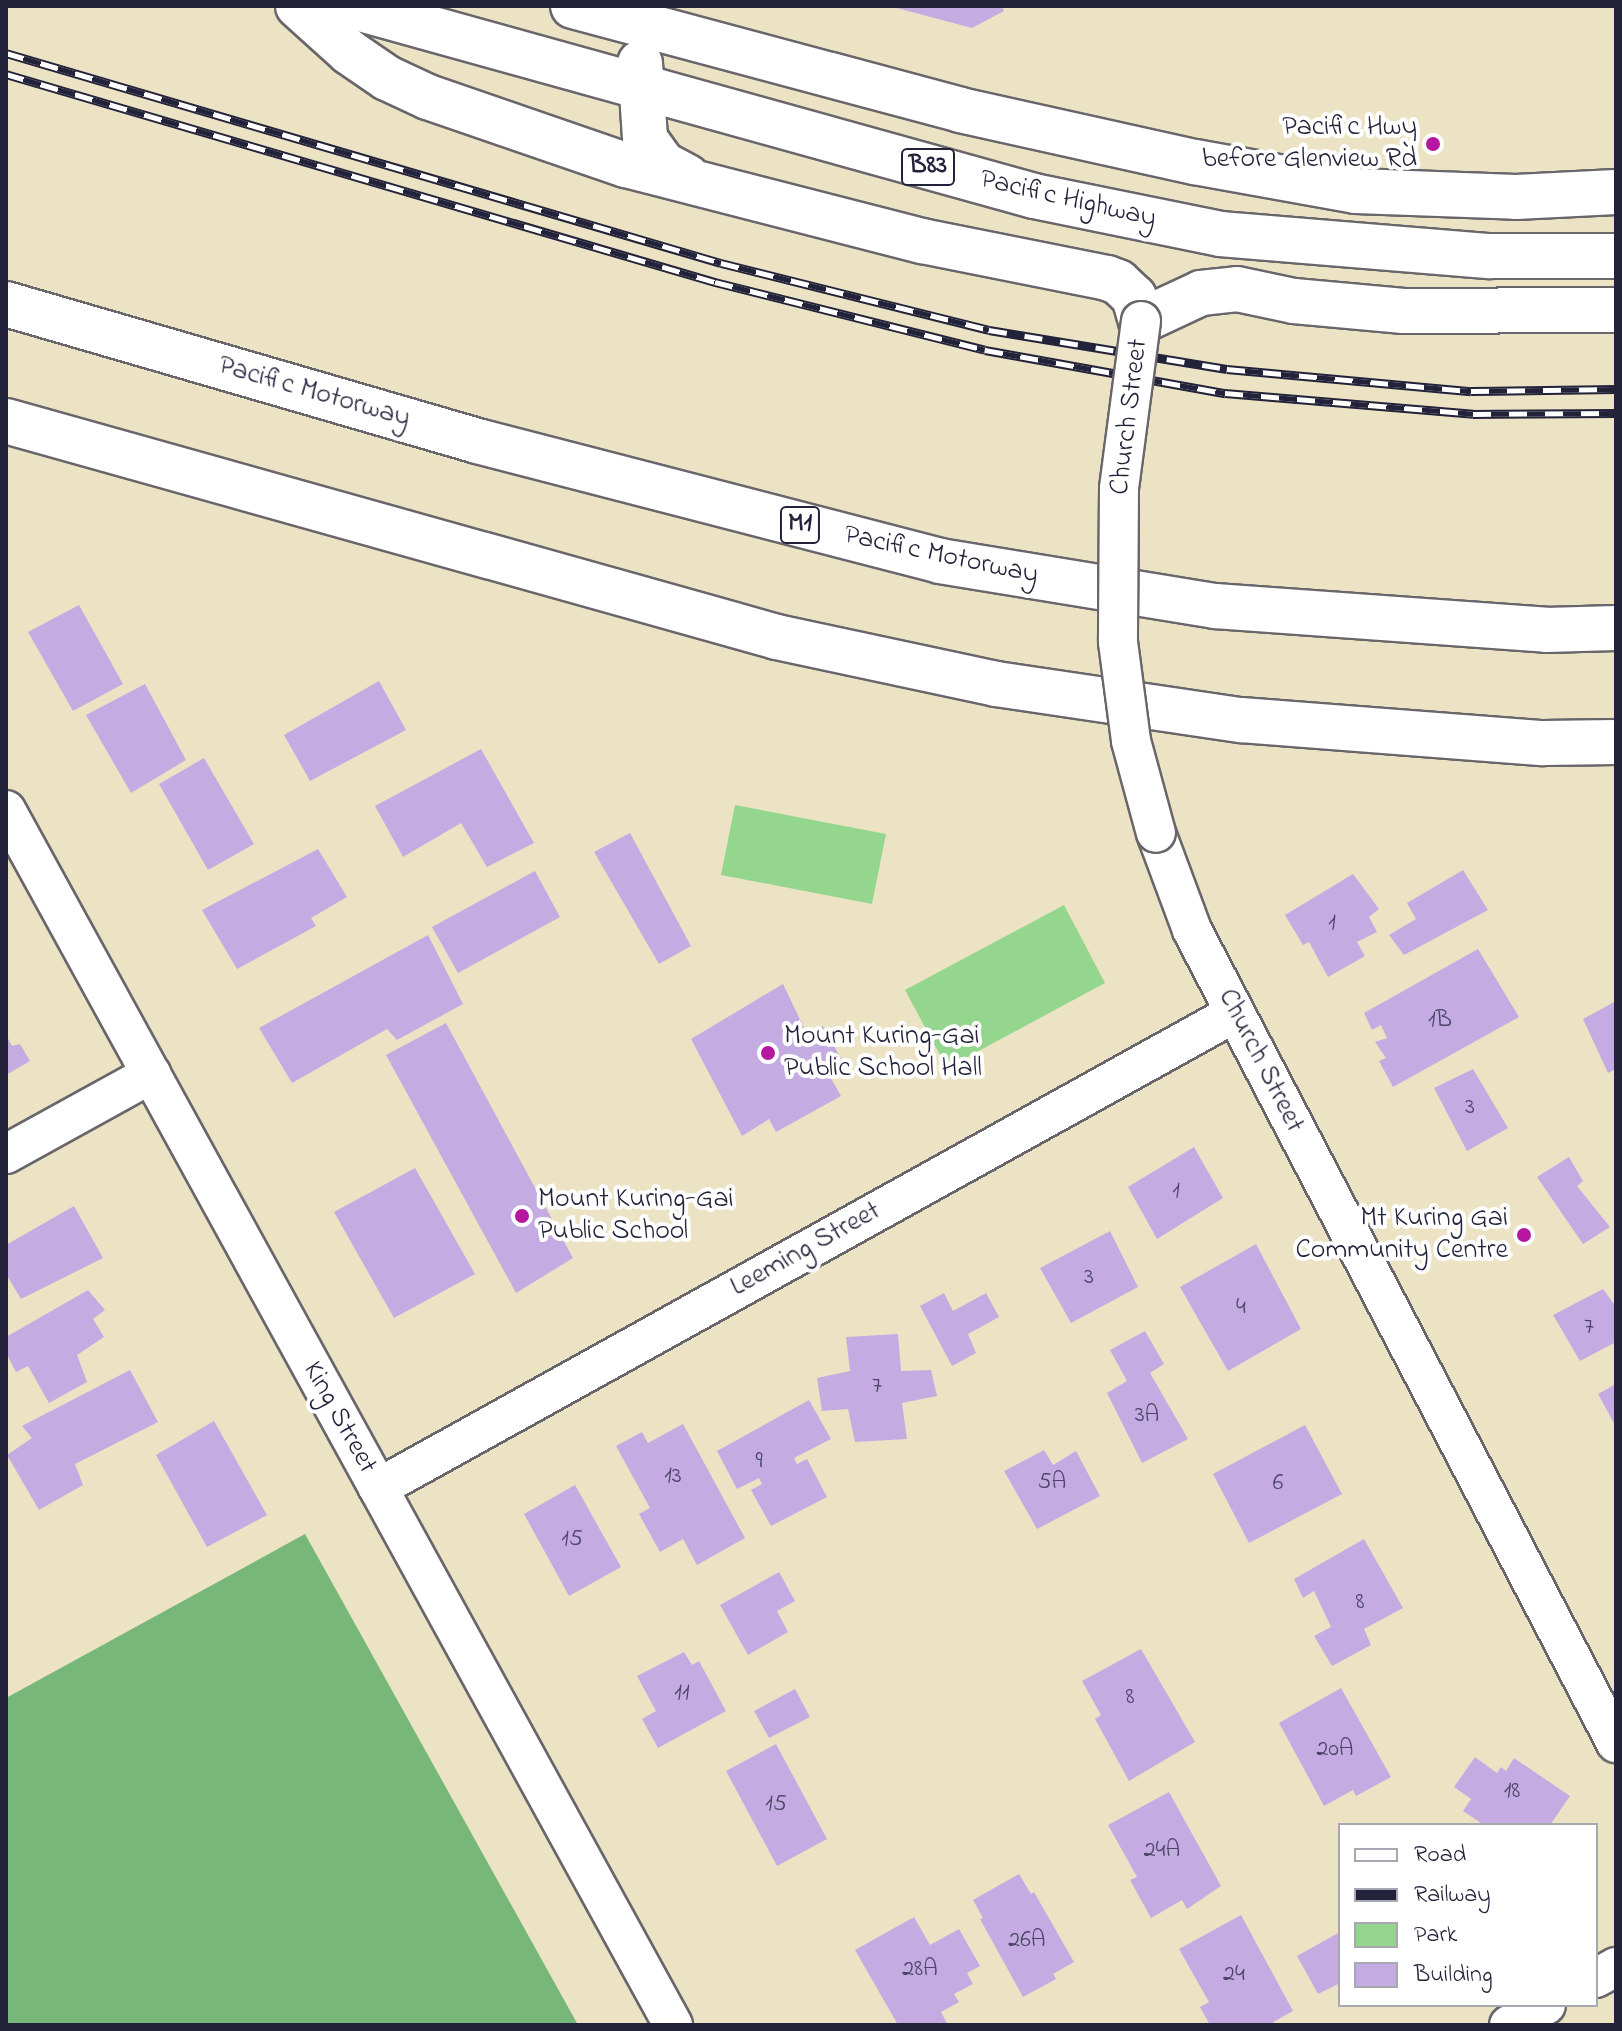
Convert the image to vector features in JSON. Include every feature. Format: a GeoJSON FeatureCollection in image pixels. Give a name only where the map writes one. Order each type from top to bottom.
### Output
{"type":"FeatureCollection","features":[{"type":"Feature","properties":{"kind":"main road"},"geometry":{"type":"LineString","coordinates":[[298,6],[349,52],[387,78],[428,97],[626,165],[922,241],[1107,278],[1118,282],[1134,297],[1141,321],[1201,293],[1237,289],[1294,301],[1404,311],[1616,310]]}},
{"type":"Feature","properties":{"kind":"main road","name":"Pacific Highway"},"geometry":{"type":"LineString","coordinates":[[350,6],[1034,196],[1220,234],[1490,256],[1616,256]]}},
{"type":"Feature","properties":{"kind":"main road","name":"B83"},"geometry":{"type":"LineString","coordinates":[[573,6],[640,14],[1082,139],[1356,191],[1516,197],[1616,192]]}},
{"type":"Feature","properties":{"kind":"main road"},"geometry":{"type":"LineString","coordinates":[[640,14],[640,88],[645,139],[663,164],[697,181]]}},
{"type":"Feature","properties":{"kind":"main road","name":"Pacific Motorway"},"geometry":{"type":"LineString","coordinates":[[6,304],[477,441],[940,561],[1215,606],[1546,630],[1616,628]]}},
{"type":"Feature","properties":{"kind":"main road"},"geometry":{"type":"LineString","coordinates":[[6,421],[777,637],[996,684],[1241,720],[1543,743],[1616,742]]}},
{"type":"Feature","properties":{"kind":"street","name":"Church Street"},"geometry":{"type":"LineString","coordinates":[[1141,321],[1119,489],[1118,642],[1131,741],[1156,833],[1192,930],[1616,1743]]}},
{"type":"Feature","properties":{"kind":"street","name":"King Street"},"geometry":{"type":"LineString","coordinates":[[6,810],[673,2025]]}},
{"type":"Feature","properties":{"kind":"street","name":"Leeming Street"},"geometry":{"type":"LineString","coordinates":[[378,1488],[1235,1013]]}},
{"type":"Feature","properties":{"kind":"street"},"geometry":{"type":"LineString","coordinates":[[6,1154],[151,1074]]}},
{"type":"Feature","properties":{"kind":"street"},"geometry":{"type":"LineString","coordinates":[[1598,1977],[1616,1967]]}},
{"type":"Feature","properties":{"kind":"street"},"geometry":{"type":"LineString","coordinates":[[1509,2025],[1542,2007]]}},
{"type":"Feature","properties":{"kind":"green space"},"geometry":{"type":"Polygon","coordinates":[[[735,805],[886,834],[872,904],[721,875],[735,805]]]}},
{"type":"Feature","properties":{"kind":"green space"},"geometry":{"type":"Polygon","coordinates":[[[1064,905],[1105,983],[947,1068],[905,990],[1064,905]]]}},
{"type":"Feature","properties":{"kind":"green space"},"geometry":{"type":"Polygon","coordinates":[[[305,1534],[578,2025],[6,2025],[6,1698],[305,1534]]]}},
{"type":"Feature","properties":{"kind":"building"},"geometry":{"type":"Polygon","coordinates":[[[889,6],[1002,6],[1004,11],[972,28],[889,6]]]}},
{"type":"Feature","properties":{"kind":"building"},"geometry":{"type":"Polygon","coordinates":[[[79,605],[123,684],[73,711],[28,632],[79,605]]]}},
{"type":"Feature","properties":{"kind":"building"},"geometry":{"type":"Polygon","coordinates":[[[379,681],[406,730],[310,781],[284,735],[379,681]]]}},
{"type":"Feature","properties":{"kind":"building"},"geometry":{"type":"Polygon","coordinates":[[[145,684],[186,760],[131,793],[86,715],[145,684]]]}},
{"type":"Feature","properties":{"kind":"building"},"geometry":{"type":"Polygon","coordinates":[[[481,749],[534,843],[487,867],[461,823],[403,857],[375,806],[481,749]]]}},
{"type":"Feature","properties":{"kind":"building"},"geometry":{"type":"Polygon","coordinates":[[[204,758],[254,844],[208,870],[159,784],[204,758]]]}},
{"type":"Feature","properties":{"kind":"building"},"geometry":{"type":"Polygon","coordinates":[[[630,833],[691,946],[659,964],[594,852],[630,833]]]}},
{"type":"Feature","properties":{"kind":"building"},"geometry":{"type":"Polygon","coordinates":[[[318,849],[347,897],[311,918],[316,926],[237,969],[202,910],[318,849]]]}},
{"type":"Feature","properties":{"kind":"building"},"geometry":{"type":"Polygon","coordinates":[[[1463,870],[1488,910],[1404,955],[1389,935],[1416,919],[1407,903],[1463,870]]]}},
{"type":"Feature","properties":{"kind":"building"},"geometry":{"type":"Polygon","coordinates":[[[535,871],[560,917],[458,973],[432,927],[535,871]]]}},
{"type":"Feature","properties":{"kind":"building"},"geometry":{"type":"Polygon","coordinates":[[[1353,874],[1379,909],[1369,917],[1377,932],[1357,942],[1365,956],[1328,977],[1309,942],[1303,945],[1285,915],[1353,874]]]}},
{"type":"Feature","properties":{"kind":"building"},"geometry":{"type":"Polygon","coordinates":[[[428,935],[463,1004],[397,1040],[387,1029],[292,1083],[259,1028],[428,935]]]}},
{"type":"Feature","properties":{"kind":"building"},"geometry":{"type":"Polygon","coordinates":[[[1478,949],[1519,1017],[1393,1087],[1379,1061],[1386,1058],[1375,1042],[1387,1038],[1381,1025],[1372,1030],[1364,1013],[1478,949]]]}},
{"type":"Feature","properties":{"kind":"building","name":"Mount Kuring-Gai Public School Hall"},"geometry":{"type":"Polygon","coordinates":[[[783,984],[807,1034],[823,1026],[845,1066],[828,1073],[841,1096],[776,1132],[769,1119],[742,1136],[691,1039],[783,984]]]}},
{"type":"Feature","properties":{"kind":"building"},"geometry":{"type":"Polygon","coordinates":[[[1616,1001],[1616,1069],[1608,1073],[1583,1019],[1616,1001]]]}},
{"type":"Feature","properties":{"kind":"building"},"geometry":{"type":"Polygon","coordinates":[[[446,1023],[573,1258],[516,1293],[386,1055],[446,1023]]]}},
{"type":"Feature","properties":{"kind":"building"},"geometry":{"type":"Polygon","coordinates":[[[6,1035],[12,1046],[20,1044],[30,1061],[6,1075],[6,1035]]]}},
{"type":"Feature","properties":{"kind":"building"},"geometry":{"type":"Polygon","coordinates":[[[1473,1069],[1508,1128],[1467,1151],[1434,1088],[1473,1069]]]}},
{"type":"Feature","properties":{"kind":"building"},"geometry":{"type":"Polygon","coordinates":[[[1194,1147],[1223,1198],[1157,1239],[1128,1187],[1194,1147]]]}},
{"type":"Feature","properties":{"kind":"building"},"geometry":{"type":"Polygon","coordinates":[[[1569,1157],[1583,1181],[1577,1186],[1610,1227],[1583,1244],[1537,1177],[1569,1157]]]}},
{"type":"Feature","properties":{"kind":"building"},"geometry":{"type":"Polygon","coordinates":[[[415,1168],[475,1274],[394,1318],[334,1212],[415,1168]]]}},
{"type":"Feature","properties":{"kind":"building"},"geometry":{"type":"Polygon","coordinates":[[[74,1206],[103,1258],[21,1299],[6,1274],[6,1245],[74,1206]]]}},
{"type":"Feature","properties":{"kind":"building"},"geometry":{"type":"Polygon","coordinates":[[[1110,1231],[1138,1287],[1071,1323],[1040,1268],[1110,1231]]]}},
{"type":"Feature","properties":{"kind":"building"},"geometry":{"type":"Polygon","coordinates":[[[1256,1244],[1301,1329],[1228,1371],[1180,1287],[1256,1244]]]}},
{"type":"Feature","properties":{"kind":"building"},"geometry":{"type":"Polygon","coordinates":[[[1603,1289],[1616,1307],[1616,1342],[1580,1361],[1553,1315],[1603,1289]]]}},
{"type":"Feature","properties":{"kind":"building"},"geometry":{"type":"Polygon","coordinates":[[[88,1290],[105,1310],[93,1319],[104,1337],[77,1355],[87,1382],[49,1403],[28,1366],[16,1372],[6,1353],[6,1337],[88,1290]]]}},
{"type":"Feature","properties":{"kind":"building"},"geometry":{"type":"Polygon","coordinates":[[[944,1293],[953,1311],[986,1293],[999,1317],[968,1334],[976,1353],[952,1366],[920,1306],[944,1293]]]}},
{"type":"Feature","properties":{"kind":"building"},"geometry":{"type":"Polygon","coordinates":[[[1145,1331],[1164,1364],[1150,1373],[1188,1439],[1142,1463],[1107,1393],[1127,1381],[1110,1350],[1145,1331]]]}},
{"type":"Feature","properties":{"kind":"building"},"geometry":{"type":"Polygon","coordinates":[[[898,1334],[901,1371],[931,1370],[937,1396],[902,1403],[907,1439],[855,1442],[848,1409],[822,1411],[817,1378],[850,1371],[846,1337],[898,1334]]]}},
{"type":"Feature","properties":{"kind":"building"},"geometry":{"type":"Polygon","coordinates":[[[130,1370],[158,1422],[75,1464],[83,1485],[39,1510],[7,1455],[32,1438],[22,1426],[130,1370]]]}},
{"type":"Feature","properties":{"kind":"building"},"geometry":{"type":"Polygon","coordinates":[[[1616,1384],[1616,1427],[1598,1394],[1616,1384]]]}},
{"type":"Feature","properties":{"kind":"building"},"geometry":{"type":"Polygon","coordinates":[[[809,1400],[831,1439],[794,1458],[797,1464],[807,1459],[827,1497],[771,1526],[751,1490],[762,1484],[759,1478],[737,1489],[717,1451],[809,1400]]]}},
{"type":"Feature","properties":{"kind":"building"},"geometry":{"type":"Polygon","coordinates":[[[214,1421],[267,1515],[207,1547],[156,1455],[214,1421]]]}},
{"type":"Feature","properties":{"kind":"building"},"geometry":{"type":"Polygon","coordinates":[[[683,1424],[745,1538],[697,1565],[683,1539],[660,1552],[639,1514],[650,1508],[616,1446],[642,1432],[648,1443],[683,1424]]]}},
{"type":"Feature","properties":{"kind":"building"},"geometry":{"type":"Polygon","coordinates":[[[1305,1425],[1342,1494],[1249,1543],[1213,1474],[1305,1425]]]}},
{"type":"Feature","properties":{"kind":"building"},"geometry":{"type":"Polygon","coordinates":[[[1044,1450],[1053,1465],[1076,1451],[1100,1496],[1037,1529],[1004,1471],[1044,1450]]]}},
{"type":"Feature","properties":{"kind":"building"},"geometry":{"type":"Polygon","coordinates":[[[575,1485],[621,1567],[569,1596],[524,1514],[575,1485]]]}},
{"type":"Feature","properties":{"kind":"building"},"geometry":{"type":"Polygon","coordinates":[[[1364,1539],[1403,1608],[1364,1629],[1371,1645],[1332,1666],[1314,1636],[1331,1627],[1314,1591],[1303,1598],[1294,1579],[1364,1539]]]}},
{"type":"Feature","properties":{"kind":"building"},"geometry":{"type":"Polygon","coordinates":[[[779,1572],[795,1601],[777,1611],[788,1632],[748,1655],[720,1605],[779,1572]]]}},
{"type":"Feature","properties":{"kind":"building"},"geometry":{"type":"Polygon","coordinates":[[[1141,1649],[1195,1742],[1129,1781],[1095,1719],[1101,1715],[1082,1681],[1141,1649]]]}},
{"type":"Feature","properties":{"kind":"building"},"geometry":{"type":"Polygon","coordinates":[[[684,1652],[692,1665],[699,1661],[726,1711],[658,1748],[642,1719],[656,1711],[637,1676],[684,1652]]]}},
{"type":"Feature","properties":{"kind":"building"},"geometry":{"type":"Polygon","coordinates":[[[1341,1688],[1391,1777],[1356,1796],[1353,1790],[1324,1806],[1279,1723],[1341,1688]]]}},
{"type":"Feature","properties":{"kind":"building"},"geometry":{"type":"Polygon","coordinates":[[[795,1689],[810,1717],[769,1738],[754,1711],[795,1689]]]}},
{"type":"Feature","properties":{"kind":"building"},"geometry":{"type":"Polygon","coordinates":[[[776,1744],[827,1839],[777,1866],[726,1771],[776,1744]]]}},
{"type":"Feature","properties":{"kind":"building"},"geometry":{"type":"Polygon","coordinates":[[[1475,1757],[1497,1773],[1501,1767],[1506,1771],[1514,1758],[1570,1796],[1551,1823],[1481,1823],[1463,1811],[1471,1799],[1454,1787],[1475,1757]]]}},
{"type":"Feature","properties":{"kind":"building"},"geometry":{"type":"Polygon","coordinates":[[[1169,1792],[1221,1886],[1187,1909],[1182,1900],[1151,1918],[1130,1880],[1137,1877],[1108,1825],[1169,1792]]]}},
{"type":"Feature","properties":{"kind":"building"},"geometry":{"type":"Polygon","coordinates":[[[1019,1874],[1031,1894],[1034,1892],[1074,1962],[1053,1974],[1056,1979],[1023,1997],[980,1919],[983,1918],[973,1900],[1019,1874]]]}},
{"type":"Feature","properties":{"kind":"building"},"geometry":{"type":"Polygon","coordinates":[[[1241,1915],[1293,2011],[1273,2022],[1275,2025],[1210,2025],[1200,2007],[1209,2002],[1179,1949],[1241,1915]]]}},
{"type":"Feature","properties":{"kind":"building"},"geometry":{"type":"Polygon","coordinates":[[[914,1917],[930,1945],[959,1929],[980,1966],[967,1973],[973,1984],[954,1994],[959,2002],[941,2012],[948,2025],[898,2025],[855,1950],[914,1917]]]}},
{"type":"Feature","properties":{"kind":"building"},"geometry":{"type":"Polygon","coordinates":[[[1338,1933],[1338,1984],[1318,1994],[1297,1956],[1338,1933]]]}},
{"type":"Feature","properties":{"kind":"railway"},"geometry":{"type":"LineString","coordinates":[[6,53],[721,263],[989,330],[1227,369],[1471,391],[1616,389]]}},
{"type":"Feature","properties":{"kind":"railway"},"geometry":{"type":"LineString","coordinates":[[6,74],[715,282],[985,350],[1225,393],[1473,414],[1616,413]]}},
{"type":"Feature","properties":{"kind":"place","name":"Pacific Hwy before Glenview Rd"},"geometry":{"type":"Point","coordinates":[1433,144]}},
{"type":"Feature","properties":{"kind":"place","name":"Mount Kuring-Gai Public School Hall"},"geometry":{"type":"Point","coordinates":[768,1053]}},
{"type":"Feature","properties":{"kind":"place","name":"Mount Kuring-Gai Public School"},"geometry":{"type":"Point","coordinates":[522,1216]}},
{"type":"Feature","properties":{"kind":"place","name":"Mt Kuring Gai Community Centre"},"geometry":{"type":"Point","coordinates":[1524,1235]}}]}
